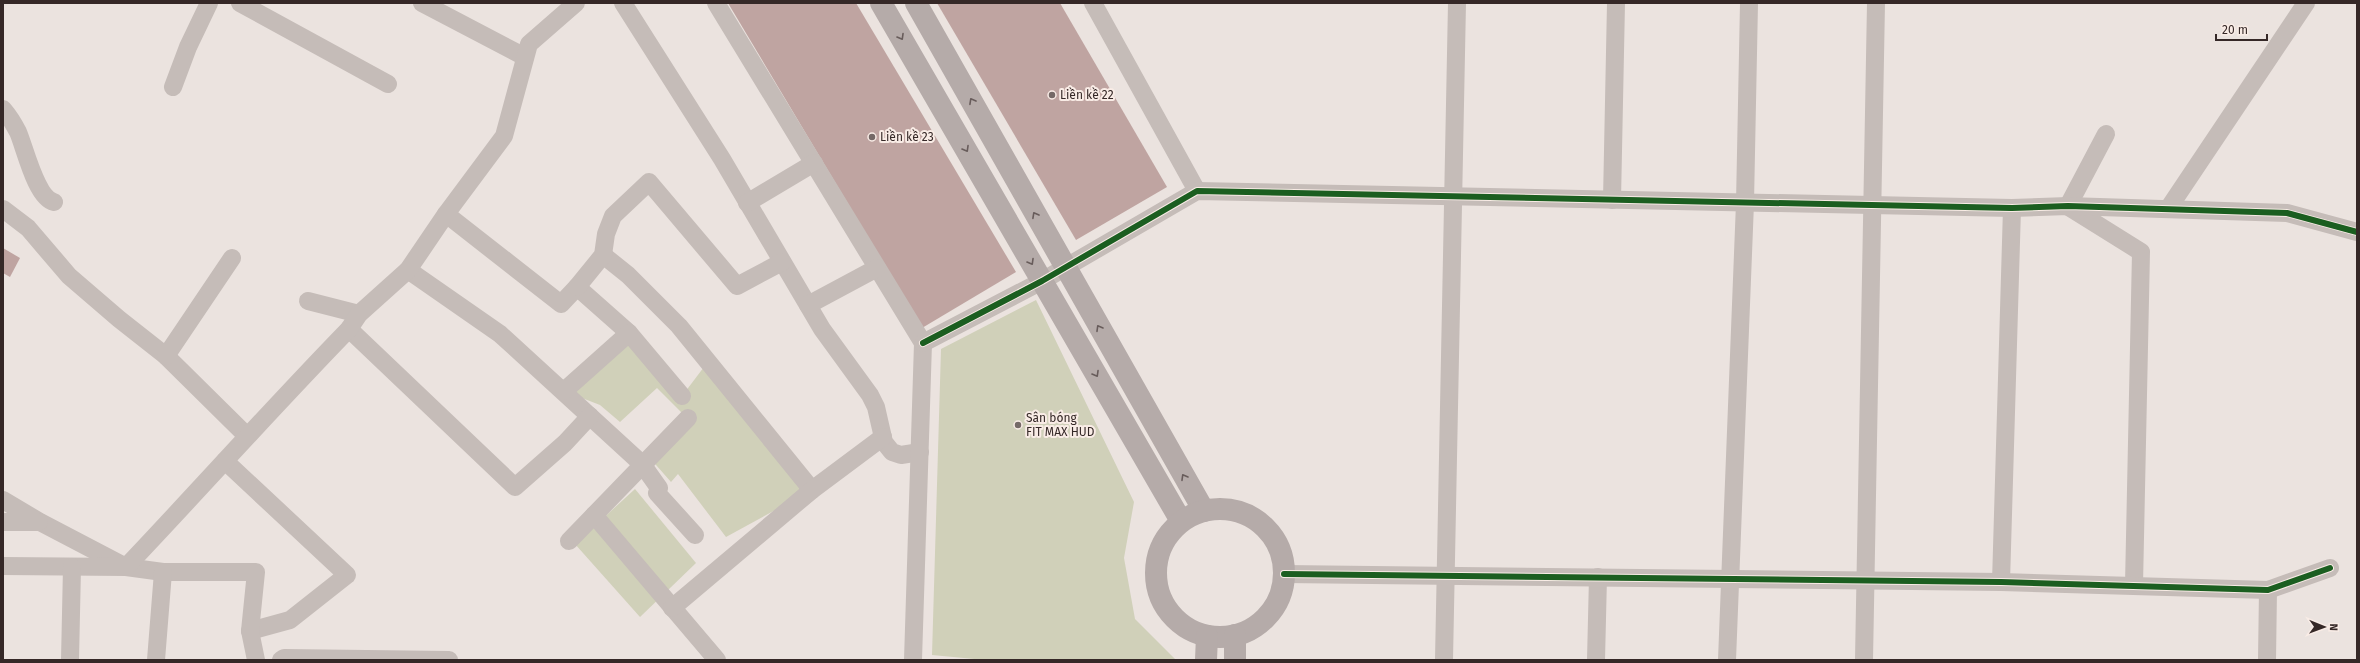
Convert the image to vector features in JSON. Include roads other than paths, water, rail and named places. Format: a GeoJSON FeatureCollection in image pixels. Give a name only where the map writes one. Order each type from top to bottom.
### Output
{"type":"FeatureCollection","features":[{"type":"Feature","properties":{"kind":"main road"},"geometry":{"type":"LineString","coordinates":[[881,3],[1181,521]]}},
{"type":"Feature","properties":{"kind":"main road"},"geometry":{"type":"LineString","coordinates":[[916,3],[1204,511]]}},
{"type":"Feature","properties":{"kind":"main road"},"geometry":{"type":"LineString","coordinates":[[1220,508],[1239,512],[1258,521],[1275,541],[1281,553],[1284,574],[1281,592],[1273,609],[1260,623],[1244,633],[1226,638],[1207,636],[1190,630],[1174,619],[1163,604],[1157,586],[1156,567],[1160,550],[1169,534],[1181,521],[1204,511],[1220,508]]}},
{"type":"Feature","properties":{"kind":"main road"},"geometry":{"type":"LineString","coordinates":[[1235,635],[1235,660]]}},
{"type":"Feature","properties":{"kind":"main road"},"geometry":{"type":"LineString","coordinates":[[1206,660],[1207,636]]}},
{"type":"Feature","properties":{"kind":"street"},"geometry":{"type":"LineString","coordinates":[[173,88],[188,47],[209,3]]}},
{"type":"Feature","properties":{"kind":"street"},"geometry":{"type":"LineString","coordinates":[[240,3],[388,84]]}},
{"type":"Feature","properties":{"kind":"street"},"geometry":{"type":"LineString","coordinates":[[422,3],[525,57]]}},
{"type":"Feature","properties":{"kind":"street"},"geometry":{"type":"LineString","coordinates":[[126,567],[225,461],[246,435],[354,321],[408,270],[446,214],[504,136],[529,44],[576,3]]}},
{"type":"Feature","properties":{"kind":"street"},"geometry":{"type":"LineString","coordinates":[[623,3],[747,203],[836,351],[870,395],[876,407],[884,442],[892,452],[910,455],[920,452]]}},
{"type":"Feature","properties":{"kind":"street"},"geometry":{"type":"LineString","coordinates":[[716,3],[923,343],[913,660]]}},
{"type":"Feature","properties":{"kind":"street"},"geometry":{"type":"LineString","coordinates":[[1093,3],[1197,192]]}},
{"type":"Feature","properties":{"kind":"street"},"geometry":{"type":"LineString","coordinates":[[1444,660],[1457,3]]}},
{"type":"Feature","properties":{"kind":"street"},"geometry":{"type":"LineString","coordinates":[[1612,200],[1616,3]]}},
{"type":"Feature","properties":{"kind":"street"},"geometry":{"type":"LineString","coordinates":[[1727,660],[1745,203],[1749,3]]}},
{"type":"Feature","properties":{"kind":"street"},"geometry":{"type":"LineString","coordinates":[[1864,660],[1864,581],[1876,3]]}},
{"type":"Feature","properties":{"kind":"street"},"geometry":{"type":"LineString","coordinates":[[2168,209],[2306,3]]}},
{"type":"Feature","properties":{"kind":"street"},"geometry":{"type":"LineString","coordinates":[[3,109],[18,133],[39,188],[50,201],[54,202]]}},
{"type":"Feature","properties":{"kind":"street"},"geometry":{"type":"LineString","coordinates":[[2068,206],[2106,134]]}},
{"type":"Feature","properties":{"kind":"street"},"geometry":{"type":"LineString","coordinates":[[747,203],[814,163]]}},
{"type":"Feature","properties":{"kind":"street"},"geometry":{"type":"LineString","coordinates":[[446,214],[561,304],[603,255],[606,234],[613,216],[649,182],[736,286],[782,262]]}},
{"type":"Feature","properties":{"kind":"street"},"geometry":{"type":"LineString","coordinates":[[923,343],[1042,281],[1197,192],[2012,208],[2068,206],[2287,213],[2357,232]]}},
{"type":"Feature","properties":{"kind":"street"},"geometry":{"type":"LineString","coordinates":[[2068,206],[2141,252],[2134,586]]}},
{"type":"Feature","properties":{"kind":"street"},"geometry":{"type":"LineString","coordinates":[[2001,582],[2012,208]]}},
{"type":"Feature","properties":{"kind":"street"},"geometry":{"type":"LineString","coordinates":[[3,209],[28,228],[69,276],[119,320],[166,356],[246,435]]}},
{"type":"Feature","properties":{"kind":"street"},"geometry":{"type":"LineString","coordinates":[[603,255],[628,275],[679,326],[812,490]]}},
{"type":"Feature","properties":{"kind":"street"},"geometry":{"type":"LineString","coordinates":[[166,356],[232,258]]}},
{"type":"Feature","properties":{"kind":"street"},"geometry":{"type":"LineString","coordinates":[[808,305],[877,268]]}},
{"type":"Feature","properties":{"kind":"street"},"geometry":{"type":"LineString","coordinates":[[408,270],[500,334],[564,391],[642,464],[659,488],[657,493],[695,535]]}},
{"type":"Feature","properties":{"kind":"street"},"geometry":{"type":"LineString","coordinates":[[577,287],[629,333],[682,396]]}},
{"type":"Feature","properties":{"kind":"street"},"geometry":{"type":"LineString","coordinates":[[308,301],[354,321],[515,487],[565,443],[590,416]]}},
{"type":"Feature","properties":{"kind":"street"},"geometry":{"type":"LineString","coordinates":[[564,391],[629,333]]}},
{"type":"Feature","properties":{"kind":"street"},"geometry":{"type":"LineString","coordinates":[[569,541],[688,418]]}},
{"type":"Feature","properties":{"kind":"street"},"geometry":{"type":"LineString","coordinates":[[672,608],[812,490],[883,437]]}},
{"type":"Feature","properties":{"kind":"street"},"geometry":{"type":"LineString","coordinates":[[225,461],[347,575],[290,620],[250,631]]}},
{"type":"Feature","properties":{"kind":"street"},"geometry":{"type":"LineString","coordinates":[[3,500],[40,522],[126,567]]}},
{"type":"Feature","properties":{"kind":"street"},"geometry":{"type":"LineString","coordinates":[[594,515],[717,660]]}},
{"type":"Feature","properties":{"kind":"street"},"geometry":{"type":"LineString","coordinates":[[3,522],[40,522]]}},
{"type":"Feature","properties":{"kind":"street"},"geometry":{"type":"LineString","coordinates":[[3,566],[126,567],[163,572],[256,572],[250,631],[256,660]]}},
{"type":"Feature","properties":{"kind":"street"},"geometry":{"type":"LineString","coordinates":[[70,660],[72,567]]}},
{"type":"Feature","properties":{"kind":"street"},"geometry":{"type":"LineString","coordinates":[[1284,574],[2001,582],[2268,590],[2330,568]]}},
{"type":"Feature","properties":{"kind":"street"},"geometry":{"type":"LineString","coordinates":[[156,660],[163,572]]}},
{"type":"Feature","properties":{"kind":"street"},"geometry":{"type":"LineString","coordinates":[[1596,660],[1598,577]]}},
{"type":"Feature","properties":{"kind":"street"},"geometry":{"type":"LineString","coordinates":[[2267,660],[2268,590]]}},
{"type":"Feature","properties":{"kind":"street"},"geometry":{"type":"LineString","coordinates":[[281,660],[284,658],[449,660]]}},
{"type":"Feature","properties":{"kind":"place","name":"Liền kề 22"},"geometry":{"type":"Point","coordinates":[1052,95]}},
{"type":"Feature","properties":{"kind":"place","name":"Liền kề 23"},"geometry":{"type":"Point","coordinates":[872,137]}},
{"type":"Feature","properties":{"kind":"place","name":"Sân bóng FIT MAX HUD"},"geometry":{"type":"Point","coordinates":[1018,425]}}]}
